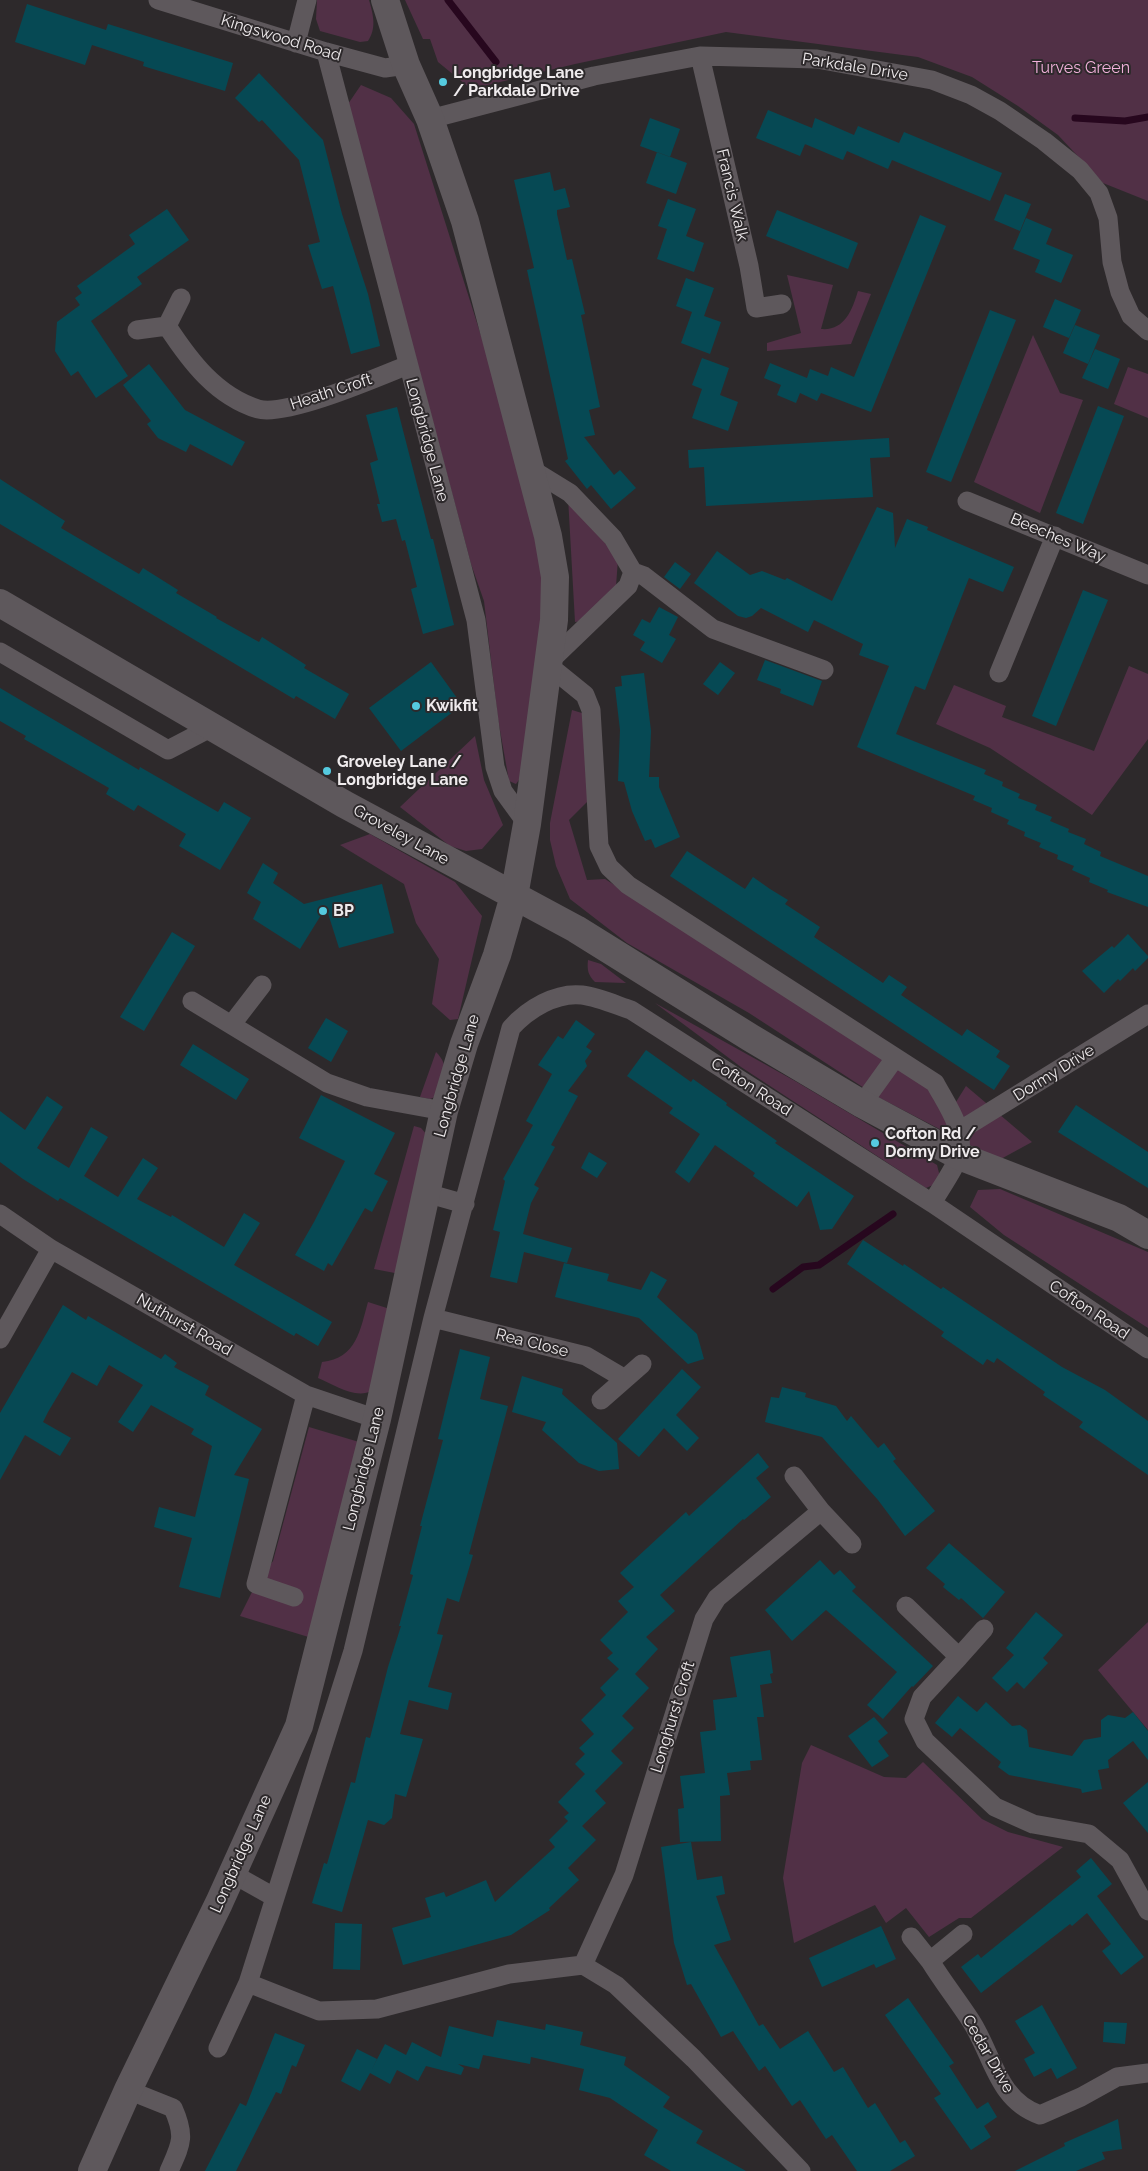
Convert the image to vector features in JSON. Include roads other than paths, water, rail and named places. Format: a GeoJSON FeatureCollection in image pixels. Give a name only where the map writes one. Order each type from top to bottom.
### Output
{"type":"FeatureCollection","features":[{"type":"Feature","properties":{"kind":"main road","name":"Longbridge Lane"},"geometry":{"type":"LineString","coordinates":[[92,2171],[128,2090],[232,1874],[299,1726],[377,1419],[444,1111],[464,1044],[497,955],[514,896],[527,824],[549,663],[554,620],[555,577],[548,536],[465,220],[430,119],[406,65],[385,0]]}},
{"type":"Feature","properties":{"kind":"main road","name":"Groveley Lane"},"geometry":{"type":"LineString","coordinates":[[0,603],[344,804],[514,896]]}},
{"type":"Feature","properties":{"kind":"main road"},"geometry":{"type":"LineString","coordinates":[[514,896],[576,929],[751,1038],[862,1104],[959,1144],[1119,1218],[1148,1235]]}},
{"type":"Feature","properties":{"kind":"street","name":"Kingswood Road"},"geometry":{"type":"LineString","coordinates":[[158,0],[326,52],[385,68],[406,65]]}},
{"type":"Feature","properties":{"kind":"street"},"geometry":{"type":"LineString","coordinates":[[296,43],[307,0]]}},
{"type":"Feature","properties":{"kind":"street","name":"Longbridge Lane"},"geometry":{"type":"LineString","coordinates":[[326,52],[476,620],[495,767],[503,791],[527,824]]}},
{"type":"Feature","properties":{"kind":"street","name":"Parkdale Drive"},"geometry":{"type":"LineString","coordinates":[[430,119],[594,76],[700,56],[817,59],[932,80],[971,96],[1000,111],[1044,141],[1080,170],[1099,193],[1108,218],[1112,262],[1120,292],[1131,316],[1148,331]]}},
{"type":"Feature","properties":{"kind":"street","name":"Francis Walk"},"geometry":{"type":"LineString","coordinates":[[700,56],[749,266],[756,308],[782,304]]}},
{"type":"Feature","properties":{"kind":"street"},"geometry":{"type":"LineString","coordinates":[[137,330],[167,326],[182,298]]}},
{"type":"Feature","properties":{"kind":"street","name":"Heath Croft"},"geometry":{"type":"LineString","coordinates":[[167,326],[190,360],[213,383],[236,399],[260,409],[283,408],[321,398],[408,365]]}},
{"type":"Feature","properties":{"kind":"street"},"geometry":{"type":"LineString","coordinates":[[531,469],[570,492],[613,538],[633,572],[644,576],[713,629],[824,670]]}},
{"type":"Feature","properties":{"kind":"street","name":"Beeches Way"},"geometry":{"type":"LineString","coordinates":[[967,501],[1148,575]]}},
{"type":"Feature","properties":{"kind":"street"},"geometry":{"type":"LineString","coordinates":[[999,673],[1056,536]]}},
{"type":"Feature","properties":{"kind":"street"},"geometry":{"type":"LineString","coordinates":[[633,572],[628,586],[549,663],[585,695],[591,710],[599,846],[609,867],[628,884],[935,1083],[959,1144],[932,1203]]}},
{"type":"Feature","properties":{"kind":"street"},"geometry":{"type":"LineString","coordinates":[[0,652],[168,750],[212,726]]}},
{"type":"Feature","properties":{"kind":"street"},"geometry":{"type":"LineString","coordinates":[[232,1024],[262,985]]}},
{"type":"Feature","properties":{"kind":"street","name":"Cofton Road"},"geometry":{"type":"LineString","coordinates":[[562,996],[583,995],[631,1010],[932,1203],[1148,1349]]}},
{"type":"Feature","properties":{"kind":"street","name":"Longbridge Lane"},"geometry":{"type":"LineString","coordinates":[[218,2048],[248,1983],[353,1651],[433,1318],[511,1028],[528,1011],[562,996]]}},
{"type":"Feature","properties":{"kind":"street"},"geometry":{"type":"LineString","coordinates":[[192,1001],[327,1082],[367,1097],[444,1111]]}},
{"type":"Feature","properties":{"kind":"street","name":"Dormy Drive"},"geometry":{"type":"LineString","coordinates":[[959,1144],[1148,1014]]}},
{"type":"Feature","properties":{"kind":"street"},"geometry":{"type":"LineString","coordinates":[[862,1104],[896,1058]]}},
{"type":"Feature","properties":{"kind":"street"},"geometry":{"type":"LineString","coordinates":[[426,1193],[465,1204]]}},
{"type":"Feature","properties":{"kind":"street","name":"Nuthurst Road"},"geometry":{"type":"LineString","coordinates":[[0,1214],[51,1248],[306,1394],[377,1419]]}},
{"type":"Feature","properties":{"kind":"street"},"geometry":{"type":"LineString","coordinates":[[0,1339],[51,1248]]}},
{"type":"Feature","properties":{"kind":"street","name":"Rea Close"},"geometry":{"type":"LineString","coordinates":[[433,1318],[586,1356],[625,1379]]}},
{"type":"Feature","properties":{"kind":"street"},"geometry":{"type":"LineString","coordinates":[[601,1400],[642,1364]]}},
{"type":"Feature","properties":{"kind":"street"},"geometry":{"type":"LineString","coordinates":[[294,1597],[256,1584],[306,1394]]}},
{"type":"Feature","properties":{"kind":"street"},"geometry":{"type":"LineString","coordinates":[[794,1476],[821,1511],[852,1544]]}},
{"type":"Feature","properties":{"kind":"street","name":"Longhurst Croft"},"geometry":{"type":"LineString","coordinates":[[583,1965],[624,1874],[704,1619],[717,1598],[821,1511]]}},
{"type":"Feature","properties":{"kind":"street"},"geometry":{"type":"LineString","coordinates":[[906,1606],[959,1657]]}},
{"type":"Feature","properties":{"kind":"street"},"geometry":{"type":"LineString","coordinates":[[984,1629],[922,1696],[914,1720],[924,1742],[995,1807],[1033,1824],[1089,1834],[1120,1860],[1148,1911]]}},
{"type":"Feature","properties":{"kind":"street"},"geometry":{"type":"LineString","coordinates":[[232,1874],[274,1896]]}},
{"type":"Feature","properties":{"kind":"street"},"geometry":{"type":"LineString","coordinates":[[930,1961],[963,1934]]}},
{"type":"Feature","properties":{"kind":"street","name":"Cedar Drive"},"geometry":{"type":"LineString","coordinates":[[911,1937],[930,1961],[972,2023],[1007,2091],[1026,2110],[1040,2115],[1081,2097],[1118,2077],[1148,2072]]}},
{"type":"Feature","properties":{"kind":"street"},"geometry":{"type":"LineString","coordinates":[[248,1983],[319,2011],[377,2009],[509,1974],[583,1965],[616,1985],[694,2060],[801,2171]]}},
{"type":"Feature","properties":{"kind":"street"},"geometry":{"type":"LineString","coordinates":[[128,2090],[173,2108],[182,2126],[180,2147],[169,2171]]}},
{"type":"Feature","properties":{"kind":"waterway"},"geometry":{"type":"LineString","coordinates":[[448,0],[496,62]]}},
{"type":"Feature","properties":{"kind":"waterway"},"geometry":{"type":"LineString","coordinates":[[1075,118],[1125,121],[1148,117]]}},
{"type":"Feature","properties":{"kind":"waterway"},"geometry":{"type":"LineString","coordinates":[[773,1289],[803,1267],[819,1265],[893,1214]]}},
{"type":"Feature","properties":{"kind":"place","name":"Longbridge Lane / Parkdale Drive"},"geometry":{"type":"Point","coordinates":[443,82]}},
{"type":"Feature","properties":{"kind":"place","name":"Kwikfit"},"geometry":{"type":"Point","coordinates":[416,706]}},
{"type":"Feature","properties":{"kind":"place","name":"Groveley Lane / Longbridge Lane"},"geometry":{"type":"Point","coordinates":[327,771]}},
{"type":"Feature","properties":{"kind":"place","name":"BP"},"geometry":{"type":"Point","coordinates":[323,911]}},
{"type":"Feature","properties":{"kind":"place","name":"Cofton Rd / Dormy Drive"},"geometry":{"type":"Point","coordinates":[875,1143]}},
{"type":"Feature","properties":{"kind":"park label","name":"Turves Green"},"geometry":{"type":"Point","coordinates":[1081,68]}}]}
